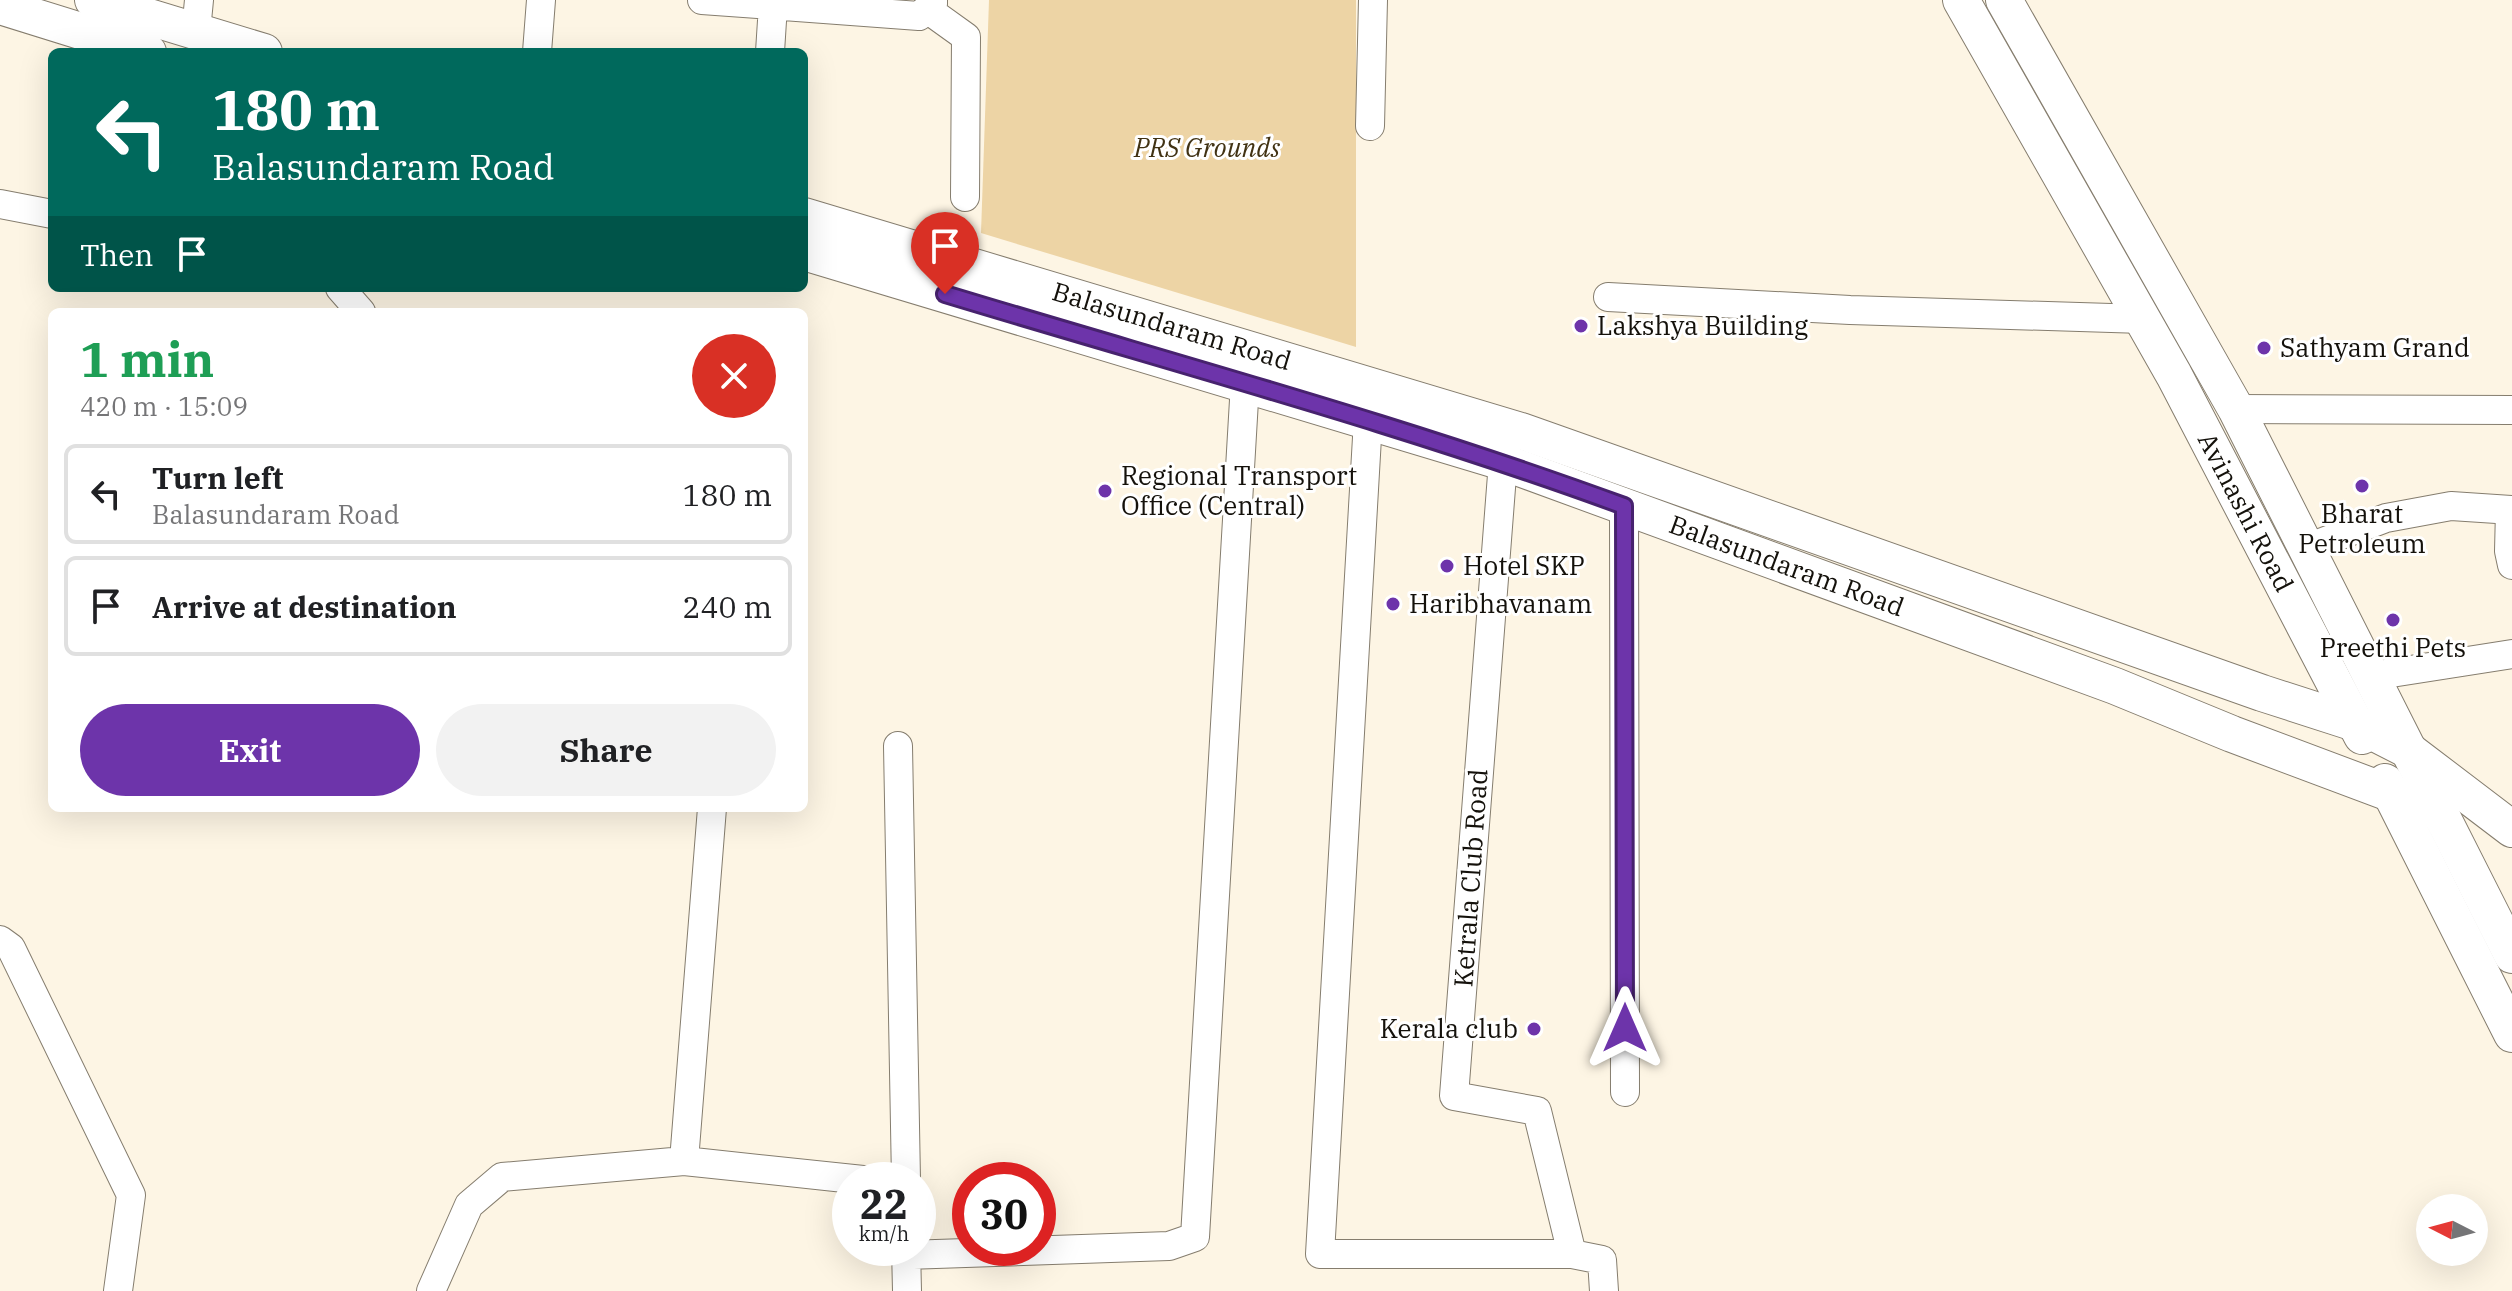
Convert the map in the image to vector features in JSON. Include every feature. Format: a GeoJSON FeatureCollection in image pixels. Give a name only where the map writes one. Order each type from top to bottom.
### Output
{"type":"FeatureCollection","features":[{"type":"Feature","properties":{"kind":"main road"},"geometry":{"type":"LineString","coordinates":[[93,0],[197,16],[257,48]]}},
{"type":"Feature","properties":{"kind":"main road","name":"Avinashi Road"},"geometry":{"type":"LineString","coordinates":[[1961,0],[2200,423],[2512,1034]]}},
{"type":"Feature","properties":{"kind":"main road","name":"Avinashi Road"},"geometry":{"type":"LineString","coordinates":[[2004,0],[2236,409],[2512,955]]}},
{"type":"Feature","properties":{"kind":"main road"},"geometry":{"type":"LineString","coordinates":[[0,6],[135,48]]}},
{"type":"Feature","properties":{"kind":"main road","name":"Balasundaram Road"},"geometry":{"type":"LineString","coordinates":[[808,217],[1181,346],[1245,383],[1503,462],[1624,506],[2115,686],[2232,734],[2440,812]]}},
{"type":"Feature","properties":{"kind":"main road","name":"Balasundaram Road"},"geometry":{"type":"LineString","coordinates":[[808,253],[1510,427],[2262,693],[2355,723],[2408,750],[2512,829]]}},
{"type":"Feature","properties":{"kind":"main road"},"geometry":{"type":"LineString","coordinates":[[2455,923],[2454,895],[2466,866],[2474,855],[2493,845],[2512,844]]}},
{"type":"Feature","properties":{"kind":"street"},"geometry":{"type":"LineString","coordinates":[[537,48],[541,0]]}},
{"type":"Feature","properties":{"kind":"street"},"geometry":{"type":"LineString","coordinates":[[702,0],[900,16],[919,16],[930,5],[966,37],[965,197]]}},
{"type":"Feature","properties":{"kind":"street"},"geometry":{"type":"LineString","coordinates":[[1370,126],[1373,0]]}},
{"type":"Feature","properties":{"kind":"street"},"geometry":{"type":"LineString","coordinates":[[770,48],[773,5]]}},
{"type":"Feature","properties":{"kind":"street"},"geometry":{"type":"LineString","coordinates":[[0,204],[48,213]]}},
{"type":"Feature","properties":{"kind":"street"},"geometry":{"type":"LineString","coordinates":[[344,292],[358,308]]}},
{"type":"Feature","properties":{"kind":"street"},"geometry":{"type":"LineString","coordinates":[[1608,297],[1850,310],[2143,319]]}},
{"type":"Feature","properties":{"kind":"street"},"geometry":{"type":"LineString","coordinates":[[936,1251],[1169,1246],[1195,1237],[1245,383]]}},
{"type":"Feature","properties":{"kind":"street"},"geometry":{"type":"LineString","coordinates":[[2236,409],[2512,410]]}},
{"type":"Feature","properties":{"kind":"street"},"geometry":{"type":"LineString","coordinates":[[1368,420],[1320,1254],[1572,1254],[1602,1260],[1604,1291]]}},
{"type":"Feature","properties":{"kind":"street"},"geometry":{"type":"LineString","coordinates":[[1503,462],[1510,427]]}},
{"type":"Feature","properties":{"kind":"street","name":"Ketrala Club Road"},"geometry":{"type":"LineString","coordinates":[[1503,462],[1454,1096],[1537,1111],[1572,1254]]}},
{"type":"Feature","properties":{"kind":"street"},"geometry":{"type":"LineString","coordinates":[[1624,506],[1625,1092]]}},
{"type":"Feature","properties":{"kind":"street"},"geometry":{"type":"LineString","coordinates":[[2307,548],[2386,518],[2451,506],[2511,510],[2509,551],[2512,565]]}},
{"type":"Feature","properties":{"kind":"street"},"geometry":{"type":"LineString","coordinates":[[2372,676],[2512,654]]}},
{"type":"Feature","properties":{"kind":"street"},"geometry":{"type":"LineString","coordinates":[[898,746],[906,1162]]}},
{"type":"Feature","properties":{"kind":"street"},"geometry":{"type":"LineString","coordinates":[[684,1161],[712,812]]}},
{"type":"Feature","properties":{"kind":"street"},"geometry":{"type":"LineString","coordinates":[[0,940],[11,948],[131,1195],[118,1291]]}},
{"type":"Feature","properties":{"kind":"street"},"geometry":{"type":"LineString","coordinates":[[431,1291],[469,1205],[502,1177],[684,1161],[832,1177]]}},
{"type":"Feature","properties":{"kind":"street"},"geometry":{"type":"LineString","coordinates":[[906,1266],[907,1291]]}},
{"type":"Feature","properties":{"kind":"green space","name":"PRS Grounds"},"geometry":{"type":"Polygon","coordinates":[[[989,0],[1356,0],[1356,347],[981,233],[989,0]]]}},
{"type":"Feature","properties":{"kind":"place","name":"Lakshya Building"},"geometry":{"type":"Point","coordinates":[1581,326]}},
{"type":"Feature","properties":{"kind":"place","name":"Sathyam Grand"},"geometry":{"type":"Point","coordinates":[2264,348]}},
{"type":"Feature","properties":{"kind":"place","name":"Bharat Petroleum"},"geometry":{"type":"Point","coordinates":[2362,486]}},
{"type":"Feature","properties":{"kind":"place","name":"Regional Transport Office (Central)"},"geometry":{"type":"Point","coordinates":[1105,491]}},
{"type":"Feature","properties":{"kind":"place","name":"Hotel SKP"},"geometry":{"type":"Point","coordinates":[1447,566]}},
{"type":"Feature","properties":{"kind":"place","name":"Haribhavanam"},"geometry":{"type":"Point","coordinates":[1393,604]}},
{"type":"Feature","properties":{"kind":"place","name":"Preethi Pets"},"geometry":{"type":"Point","coordinates":[2393,620]}},
{"type":"Feature","properties":{"kind":"place","name":"Kerala club"},"geometry":{"type":"Point","coordinates":[1534,1029]}},
{"type":"Feature","properties":{"kind":"route"},"geometry":{"type":"LineString","coordinates":[[945,294],[1503,462],[1624,506],[1625,1028]]}}]}
